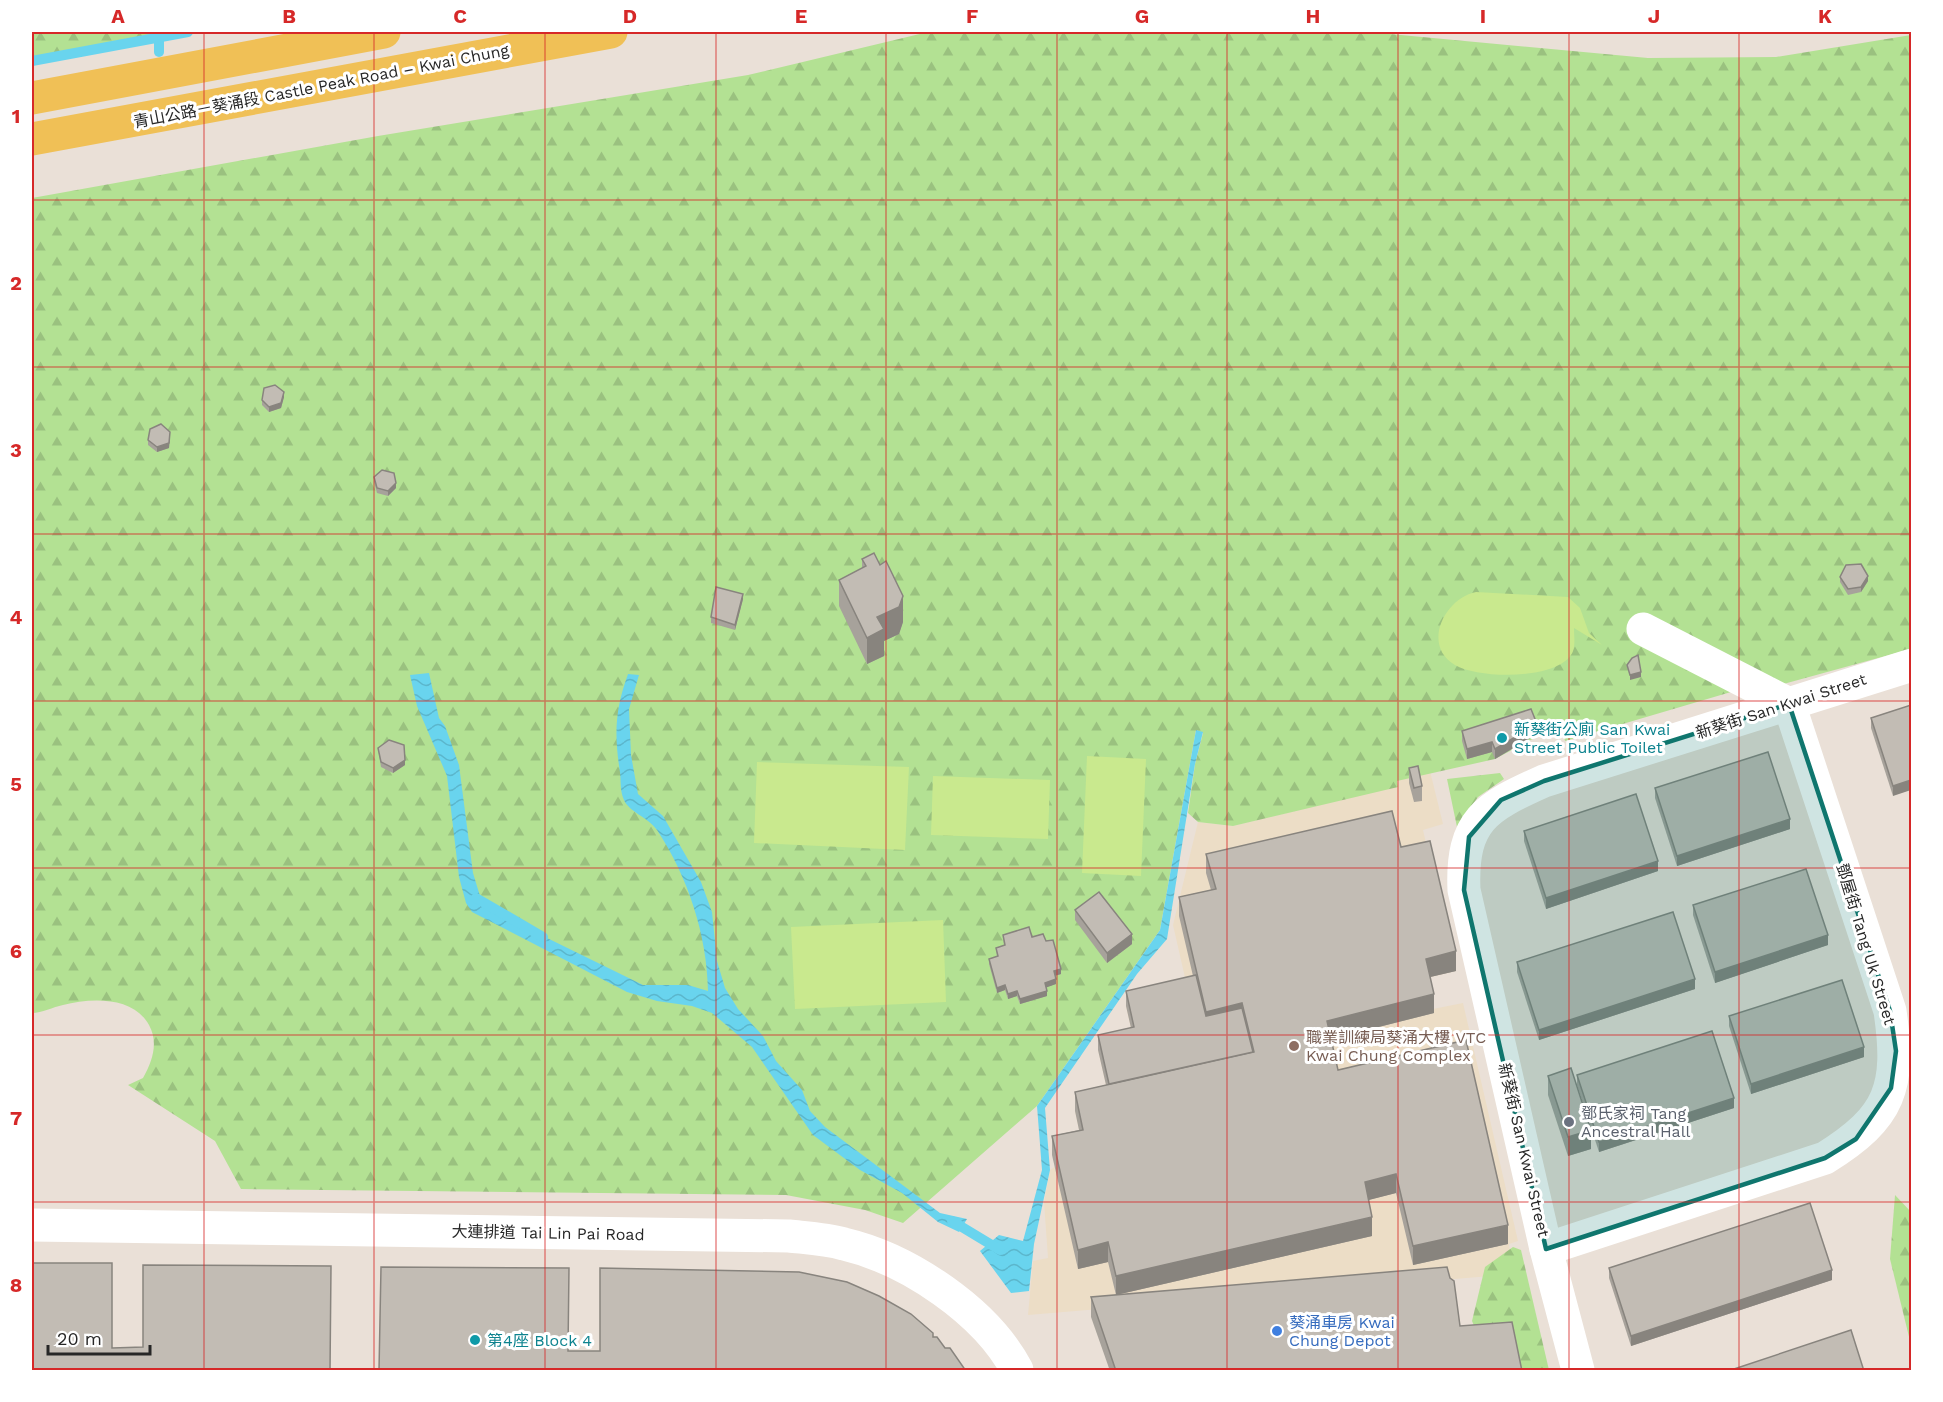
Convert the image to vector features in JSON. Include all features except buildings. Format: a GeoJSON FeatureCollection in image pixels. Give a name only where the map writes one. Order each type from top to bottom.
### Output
{"type":"FeatureCollection","features":[{"type":"Feature","properties":{"kind":"main road"},"geometry":{"type":"LineString","coordinates":[[32,98],[384,32]]}},
{"type":"Feature","properties":{"kind":"main road","name":"青山公路－葵涌段 Castle Peak Road – Kwai Chung"},"geometry":{"type":"LineString","coordinates":[[32,139],[611,32]]}},
{"type":"Feature","properties":{"kind":"street"},"geometry":{"type":"LineString","coordinates":[[1643,629],[1789,704]]}},
{"type":"Feature","properties":{"kind":"street","name":"新葵街 San Kwai Street"},"geometry":{"type":"LineString","coordinates":[[1578,1371],[1546,1249],[1464,890],[1463,864],[1469,837],[1481,817],[1501,800],[1544,781],[1911,665]]}},
{"type":"Feature","properties":{"kind":"street","name":"鄧屋街 Tang Uk Street"},"geometry":{"type":"LineString","coordinates":[[1546,1249],[1825,1158],[1856,1139],[1879,1112],[1891,1088],[1896,1051],[1890,1011],[1789,704]]}},
{"type":"Feature","properties":{"kind":"street","name":"大連排道 Tai Lin Pai Road"},"geometry":{"type":"LineString","coordinates":[[32,1225],[789,1236],[843,1243],[886,1258],[941,1289],[984,1328],[1017,1371]]}},
{"type":"Feature","properties":{"kind":"highlighted area"},"geometry":{"type":"Polygon","coordinates":[[[1789,704],[1890,1011],[1896,1051],[1891,1088],[1856,1139],[1825,1158],[1546,1249],[1464,890],[1469,837],[1501,800],[1544,781],[1789,704]]]}},
{"type":"Feature","properties":{"kind":"shaded area","name":"職業訓練局葵涌大樓 VTC Kwai Chung Complex"},"geometry":{"type":"Polygon","coordinates":[[[1430,771],[1443,824],[1423,830],[1456,971],[1427,978],[1433,1009],[1463,1003],[1518,1241],[1509,1244],[1510,1251],[1526,1273],[1028,1315],[1033,1261],[1048,1258],[1044,1202],[1050,1170],[1083,1148],[1075,1111],[1110,1103],[1098,1050],[1134,1042],[1126,1006],[1142,1002],[1186,982],[1173,925],[1198,822],[1233,826],[1398,786],[1397,781],[1430,771]]]}},
{"type":"Feature","properties":{"kind":"green space"},"geometry":{"type":"Polygon","coordinates":[[[32,32],[188,32],[32,61],[32,32]]]}},
{"type":"Feature","properties":{"kind":"green space"},"geometry":{"type":"Polygon","coordinates":[[[928,32],[1369,32],[1648,58],[1776,57],[1911,35],[1911,649],[1773,687],[1731,692],[1565,741],[1561,724],[1495,759],[1397,781],[1398,787],[1233,826],[1198,822],[1188,813],[1195,764],[1203,733],[1196,730],[1160,930],[1037,1106],[903,1223],[865,1210],[786,1195],[241,1189],[215,1141],[128,1085],[143,1078],[153,1052],[152,1032],[142,1016],[122,1004],[98,1001],[74,1003],[32,1013],[32,198],[378,136],[748,75],[928,32]]]}},
{"type":"Feature","properties":{"kind":"green space"},"geometry":{"type":"Polygon","coordinates":[[[1476,592],[1568,597],[1580,608],[1589,633],[1602,645],[1574,628],[1573,652],[1562,663],[1549,669],[1516,675],[1466,670],[1455,665],[1445,656],[1440,646],[1439,635],[1441,623],[1447,612],[1465,596],[1476,592]]]}},
{"type":"Feature","properties":{"kind":"green space"},"geometry":{"type":"Polygon","coordinates":[[[1087,756],[1146,759],[1141,876],[1082,873],[1087,756]]]}},
{"type":"Feature","properties":{"kind":"green space"},"geometry":{"type":"Polygon","coordinates":[[[757,762],[909,767],[905,850],[754,843],[757,762]]]}},
{"type":"Feature","properties":{"kind":"green space"},"geometry":{"type":"Polygon","coordinates":[[[1500,773],[1504,779],[1478,797],[1457,827],[1447,779],[1500,773]]]}},
{"type":"Feature","properties":{"kind":"green space"},"geometry":{"type":"Polygon","coordinates":[[[933,776],[1050,780],[1048,839],[931,835],[933,776]]]}},
{"type":"Feature","properties":{"kind":"green space"},"geometry":{"type":"Polygon","coordinates":[[[943,920],[946,1002],[795,1009],[791,927],[943,920]]]}},
{"type":"Feature","properties":{"kind":"green space"},"geometry":{"type":"Polygon","coordinates":[[[1895,1195],[1911,1212],[1911,1345],[1890,1259],[1895,1195]]]}},
{"type":"Feature","properties":{"kind":"green space"},"geometry":{"type":"Polygon","coordinates":[[[1513,1247],[1521,1250],[1549,1370],[1493,1370],[1472,1321],[1485,1267],[1513,1247]]]}},
{"type":"Feature","properties":{"kind":"water"},"geometry":{"type":"Polygon","coordinates":[[[429,673],[439,718],[445,726],[459,765],[473,873],[480,896],[487,905],[543,936],[643,985],[688,985],[708,991],[700,928],[678,867],[657,830],[626,804],[622,794],[617,746],[618,711],[628,674],[639,675],[629,709],[631,755],[638,794],[663,816],[701,882],[712,912],[717,961],[725,988],[738,1009],[763,1036],[776,1061],[802,1090],[810,1111],[825,1127],[940,1213],[967,1219],[959,1232],[938,1222],[902,1193],[860,1170],[813,1135],[752,1047],[712,1013],[692,1006],[657,1001],[627,992],[472,912],[466,903],[459,877],[447,776],[417,706],[410,675],[429,673]]]}},
{"type":"Feature","properties":{"kind":"water"},"geometry":{"type":"Polygon","coordinates":[[[1196,730],[1203,732],[1195,764],[1167,939],[1137,974],[1045,1108],[1050,1170],[1034,1244],[1029,1291],[1011,1293],[980,1251],[999,1235],[1023,1241],[1042,1170],[1037,1106],[1160,930],[1196,730]]]}},
{"type":"Feature","properties":{"kind":"waterway"},"geometry":{"type":"LineString","coordinates":[[159,32],[159,52]]}},
{"type":"Feature","properties":{"kind":"waterway"},"geometry":{"type":"LineString","coordinates":[[32,61],[188,32]]}},
{"type":"Feature","properties":{"kind":"waterway"},"geometry":{"type":"LineString","coordinates":[[476,898],[543,937]]}},
{"type":"Feature","properties":{"kind":"waterway"},"geometry":{"type":"LineString","coordinates":[[952,1221],[1000,1250]]}},
{"type":"Feature","properties":{"kind":"place","name":"新葵街公廁 San Kwai Street Public Toilet"},"geometry":{"type":"Point","coordinates":[1502,738]}},
{"type":"Feature","properties":{"kind":"place","name":"職業訓練局葵涌大樓 VTC Kwai Chung Complex"},"geometry":{"type":"Point","coordinates":[1294,1046]}},
{"type":"Feature","properties":{"kind":"place","name":"鄧氏家祠 Tang Ancestral Hall"},"geometry":{"type":"Point","coordinates":[1569,1122]}},
{"type":"Feature","properties":{"kind":"place","name":"葵涌車房 Kwai Chung Depot"},"geometry":{"type":"Point","coordinates":[1277,1331]}},
{"type":"Feature","properties":{"kind":"place","name":"第4座 Block 4"},"geometry":{"type":"Point","coordinates":[475,1340]}}]}
